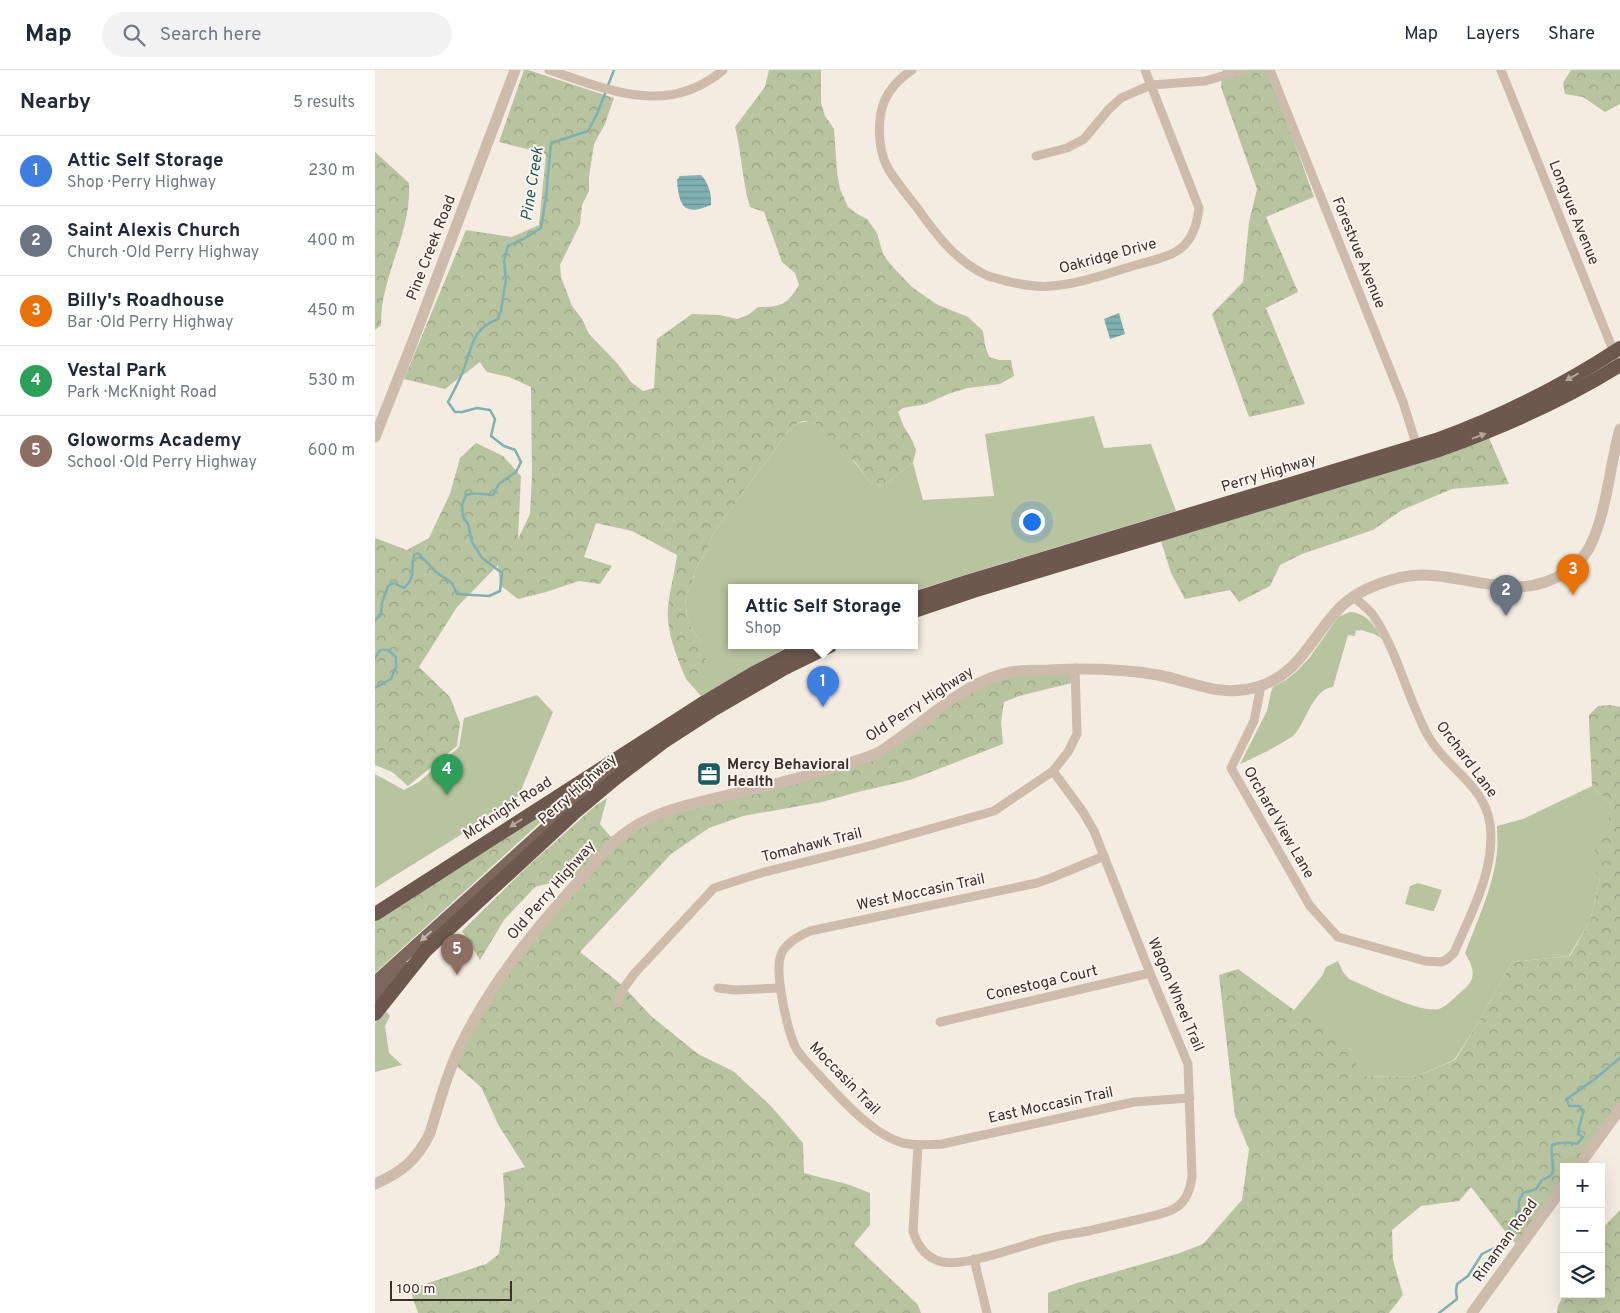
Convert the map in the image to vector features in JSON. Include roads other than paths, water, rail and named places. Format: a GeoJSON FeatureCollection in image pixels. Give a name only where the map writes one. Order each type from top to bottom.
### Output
{"type":"FeatureCollection","features":[{"type":"Feature","properties":{"kind":"highway","name":"Perry Highway"},"geometry":{"type":"LineString","coordinates":[[918,599],[970,581],[1417,447],[1515,407],[1566,381],[1618,358]]}},
{"type":"Feature","properties":{"kind":"highway","name":"Perry Highway"},"geometry":{"type":"LineString","coordinates":[[918,610],[973,591],[1439,450],[1487,433],[1573,394],[1618,358]]}},
{"type":"Feature","properties":{"kind":"highway","name":"Perry Highway"},"geometry":{"type":"LineString","coordinates":[[660,732],[729,687],[800,649]]}},
{"type":"Feature","properties":{"kind":"highway","name":"Perry Highway"},"geometry":{"type":"LineString","coordinates":[[426,950],[573,814],[642,758],[735,696],[824,649]]}},
{"type":"Feature","properties":{"kind":"highway","name":"McKnight Road"},"geometry":{"type":"LineString","coordinates":[[375,914],[660,732]]}},
{"type":"Feature","properties":{"kind":"highway"},"geometry":{"type":"LineString","coordinates":[[375,1014],[426,950]]}},
{"type":"Feature","properties":{"kind":"main road","name":"Perry Highway"},"geometry":{"type":"LineString","coordinates":[[375,982],[568,808],[660,732]]}},
{"type":"Feature","properties":{"kind":"main road","name":"Perry Highway"},"geometry":{"type":"LineString","coordinates":[[375,996],[426,950]]}},
{"type":"Feature","properties":{"kind":"street","name":"Pine Creek Road"},"geometry":{"type":"LineString","coordinates":[[375,437],[515,70]]}},
{"type":"Feature","properties":{"kind":"street"},"geometry":{"type":"LineString","coordinates":[[549,70],[635,95],[661,97],[680,94],[696,88],[723,70]]}},
{"type":"Feature","properties":{"kind":"street","name":"Oakridge Drive"},"geometry":{"type":"LineString","coordinates":[[912,70],[902,76],[888,92],[881,108],[878,125],[881,148],[888,168],[932,229],[956,256],[989,276],[1020,284],[1051,286],[1097,276],[1173,254],[1183,247],[1197,224],[1199,208],[1145,70]]}},
{"type":"Feature","properties":{"kind":"street"},"geometry":{"type":"LineString","coordinates":[[1036,156],[1067,148],[1084,139],[1109,109],[1121,98],[1151,85],[1205,81],[1244,70]]}},
{"type":"Feature","properties":{"kind":"street","name":"Forestvue Avenue"},"geometry":{"type":"LineString","coordinates":[[1270,70],[1403,402],[1417,447]]}},
{"type":"Feature","properties":{"kind":"street","name":"Longvue Avenue"},"geometry":{"type":"LineString","coordinates":[[1501,70],[1618,358]]}},
{"type":"Feature","properties":{"kind":"street","name":"Old Perry Highway"},"geometry":{"type":"LineString","coordinates":[[375,1184],[401,1170],[419,1153],[430,1133],[460,1047],[481,1009],[511,962],[539,925],[618,838],[637,825],[662,813],[699,801],[827,770],[879,752],[967,689],[989,678],[1013,672],[1075,668],[1116,669],[1160,676],[1220,692],[1248,689],[1273,681],[1288,672],[1336,612],[1364,590],[1381,583],[1424,575],[1501,587],[1521,588],[1545,583],[1567,572],[1583,557],[1595,535],[1601,517],[1620,428]]}},
{"type":"Feature","properties":{"kind":"street","name":"Orchard Lane"},"geometry":{"type":"LineString","coordinates":[[1339,936],[1425,961],[1441,962],[1446,960],[1454,953],[1485,880],[1490,851],[1491,826],[1489,814],[1483,800],[1445,759],[1430,739],[1417,714],[1385,636],[1372,613],[1354,597]]}},
{"type":"Feature","properties":{"kind":"street"},"geometry":{"type":"LineString","coordinates":[[1053,771],[1068,752],[1077,734],[1075,668]]}},
{"type":"Feature","properties":{"kind":"street","name":"Orchard View Lane"},"geometry":{"type":"LineString","coordinates":[[1261,686],[1254,721],[1231,768],[1310,906],[1339,936]]}},
{"type":"Feature","properties":{"kind":"street","name":"Wagon Wheel Trail"},"geometry":{"type":"LineString","coordinates":[[918,1145],[913,1231],[917,1244],[927,1255],[945,1263],[974,1259],[1048,1238],[1089,1231],[1163,1213],[1179,1206],[1190,1190],[1188,1064],[1149,973],[1104,856],[1088,820],[1053,771]]}},
{"type":"Feature","properties":{"kind":"street","name":"Tomahawk Trail"},"geometry":{"type":"LineString","coordinates":[[618,1003],[621,992],[634,974],[714,888],[761,872],[869,846],[994,811],[1053,771]]}},
{"type":"Feature","properties":{"kind":"street","name":"West Moccasin Trail"},"geometry":{"type":"LineString","coordinates":[[780,988],[779,971],[781,956],[787,946],[799,936],[810,931],[1037,883],[1104,856]]}},
{"type":"Feature","properties":{"kind":"street","name":"Conestoga Court"},"geometry":{"type":"LineString","coordinates":[[940,1022],[1149,973]]}},
{"type":"Feature","properties":{"kind":"street"},"geometry":{"type":"LineString","coordinates":[[718,988],[735,990],[780,988]]}},
{"type":"Feature","properties":{"kind":"street","name":"Moccasin Trail"},"geometry":{"type":"LineString","coordinates":[[780,988],[791,1037],[804,1059],[875,1130],[903,1143],[918,1145]]}},
{"type":"Feature","properties":{"kind":"street","name":"East Moccasin Trail"},"geometry":{"type":"LineString","coordinates":[[918,1145],[942,1144],[1134,1102],[1190,1098]]}},
{"type":"Feature","properties":{"kind":"street"},"geometry":{"type":"LineString","coordinates":[[1581,1163],[1620,1109]]}},
{"type":"Feature","properties":{"kind":"street","name":"Rinaman Road"},"geometry":{"type":"LineString","coordinates":[[1472,1313],[1560,1192]]}},
{"type":"Feature","properties":{"kind":"street"},"geometry":{"type":"LineString","coordinates":[[974,1259],[987,1313]]}},
{"type":"Feature","properties":{"kind":"water"},"geometry":{"type":"Polygon","coordinates":[[[701,175],[709,188],[711,205],[694,210],[688,209],[681,202],[677,180],[680,176],[701,175]]]}},
{"type":"Feature","properties":{"kind":"water"},"geometry":{"type":"Polygon","coordinates":[[[1119,313],[1125,334],[1110,339],[1104,319],[1119,313]]]}},
{"type":"Feature","properties":{"kind":"waterway","name":"Pine Creek"},"geometry":{"type":"LineString","coordinates":[[375,620],[381,615],[382,603],[388,586],[394,583],[404,588],[408,583],[412,576],[414,555],[418,553],[436,572],[452,583],[457,594],[489,596],[500,591],[502,573],[482,558],[472,542],[468,524],[463,517],[462,505],[466,495],[476,493],[493,495],[499,484],[516,472],[521,462],[515,450],[504,446],[491,436],[495,419],[490,410],[477,408],[455,412],[448,402],[477,334],[482,328],[498,319],[506,279],[504,261],[508,246],[541,228],[551,143],[588,131],[597,114],[614,70]]}},
{"type":"Feature","properties":{"kind":"waterway","name":"Pine Creek"},"geometry":{"type":"LineString","coordinates":[[375,658],[380,650],[388,650],[396,657],[396,667],[391,679],[375,688]]}},
{"type":"Feature","properties":{"kind":"waterway"},"geometry":{"type":"LineString","coordinates":[[1439,1313],[1457,1299],[1457,1284],[1468,1276],[1482,1254],[1500,1245],[1510,1231],[1510,1224],[1515,1219],[1523,1193],[1536,1189],[1542,1180],[1552,1174],[1552,1145],[1558,1143],[1577,1144],[1583,1137],[1578,1134],[1583,1113],[1580,1106],[1569,1106],[1567,1099],[1620,1058]]}},
{"type":"Feature","properties":{"kind":"place","name":"Billy's Roadhouse"},"geometry":{"type":"Point","coordinates":[1573,595]}},
{"type":"Feature","properties":{"kind":"place","name":"Saint Alexis Church"},"geometry":{"type":"Point","coordinates":[1506,616]}},
{"type":"Feature","properties":{"kind":"place","name":"Attic Self Storage"},"geometry":{"type":"Point","coordinates":[823,707]}},
{"type":"Feature","properties":{"kind":"place","name":"Mercy Behavioral Health"},"geometry":{"type":"Point","coordinates":[709,774]}},
{"type":"Feature","properties":{"kind":"place","name":"Vestal Park"},"geometry":{"type":"Point","coordinates":[447,795]}},
{"type":"Feature","properties":{"kind":"place","name":"Gloworms Academy"},"geometry":{"type":"Point","coordinates":[457,975]}}]}
